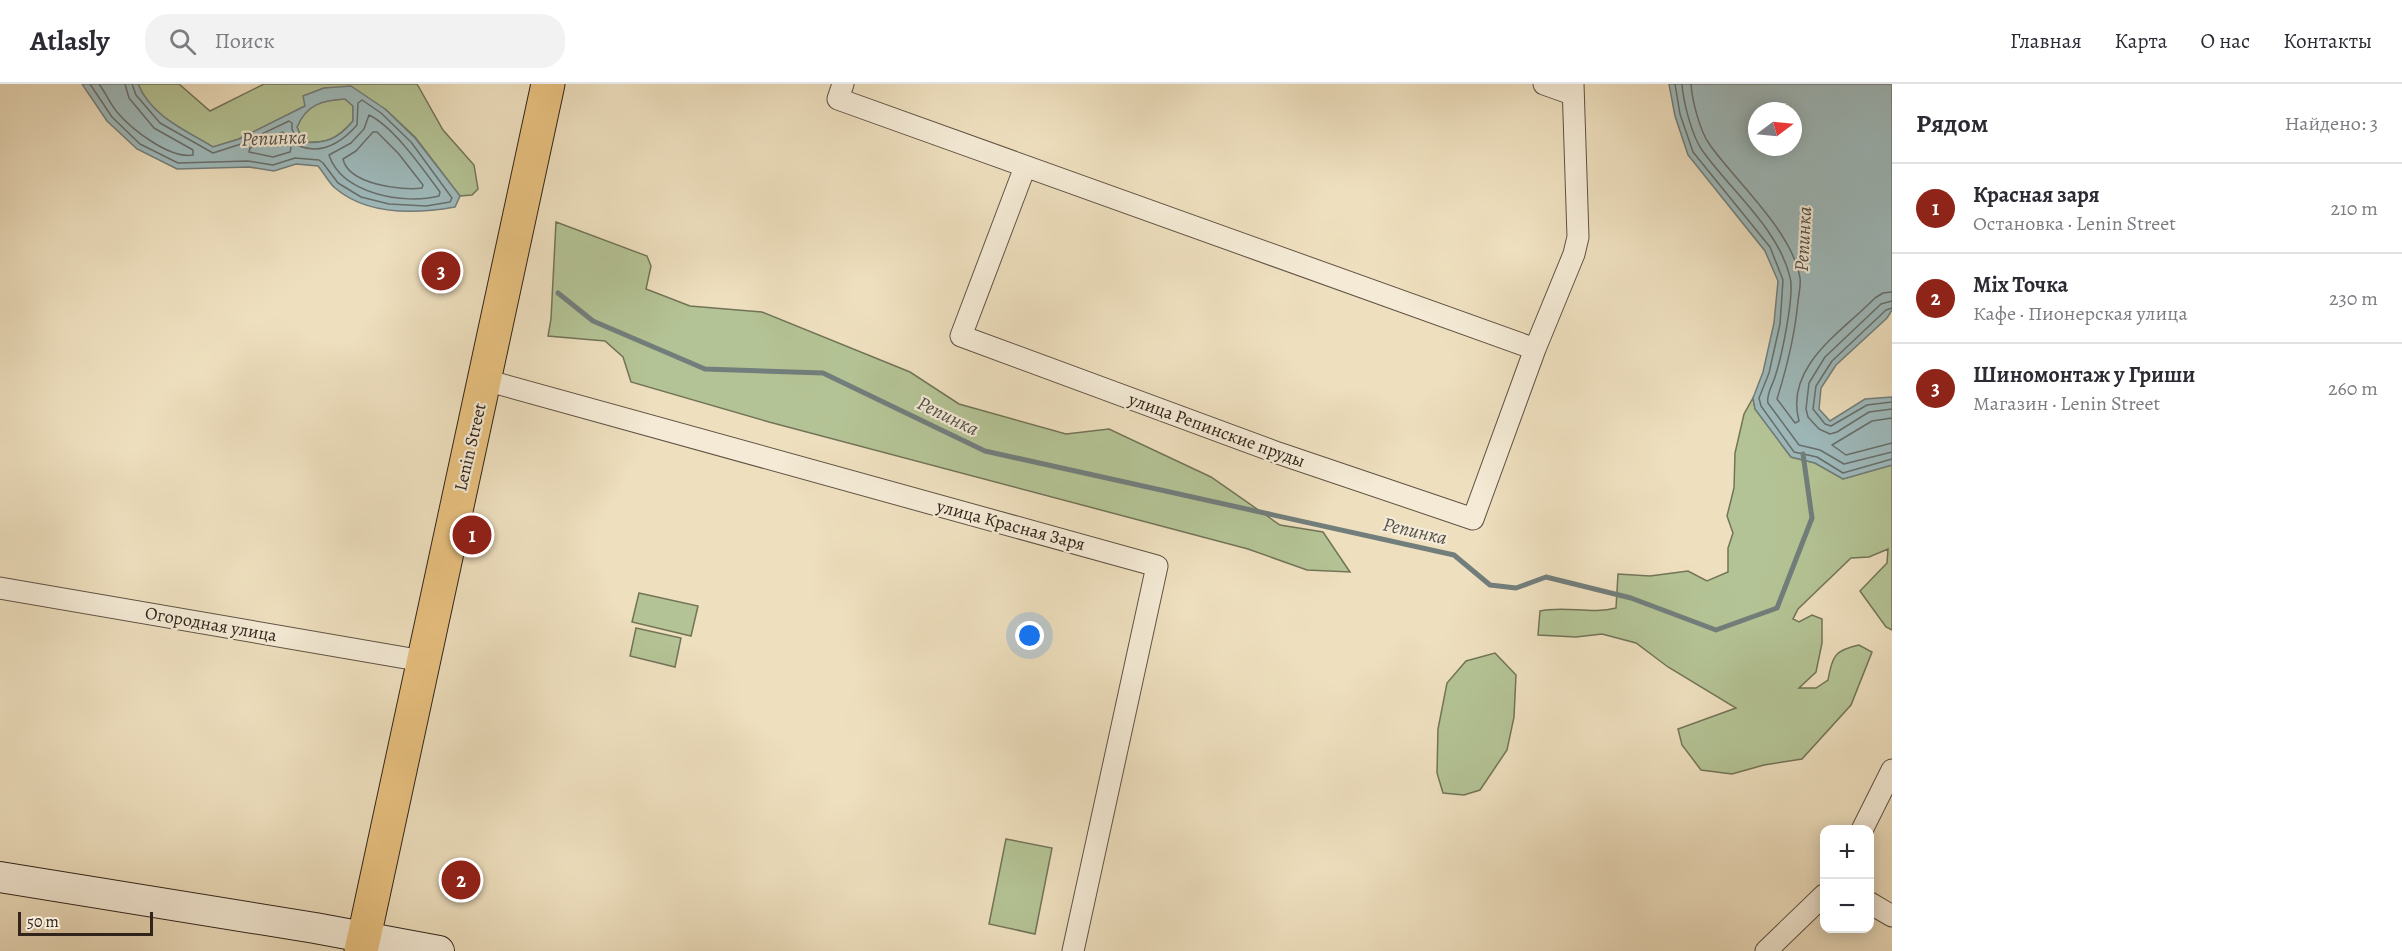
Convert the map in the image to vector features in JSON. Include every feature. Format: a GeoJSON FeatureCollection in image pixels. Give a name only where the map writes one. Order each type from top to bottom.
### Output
{"type":"FeatureCollection","features":[{"type":"Feature","properties":{"kind":"main road","name":"Lenin Street"},"geometry":{"type":"LineString","coordinates":[[362,944],[548,84]]}},
{"type":"Feature","properties":{"kind":"street"},"geometry":{"type":"LineString","coordinates":[[843,84],[838,99],[1535,350]]}},
{"type":"Feature","properties":{"kind":"street","name":"улица Репинские пруды"},"geometry":{"type":"LineString","coordinates":[[1025,168],[961,336],[1278,453],[1473,519],[1535,350],[1574,254],[1578,237],[1573,89],[1544,84]]}},
{"type":"Feature","properties":{"kind":"street","name":"улица Красная Заря"},"geometry":{"type":"LineString","coordinates":[[485,380],[1157,566],[1073,951]]}},
{"type":"Feature","properties":{"kind":"street","name":"Огородная улица"},"geometry":{"type":"LineString","coordinates":[[0,588],[423,661]]}},
{"type":"Feature","properties":{"kind":"street"},"geometry":{"type":"LineString","coordinates":[[1864,825],[1892,770]]}},
{"type":"Feature","properties":{"kind":"street"},"geometry":{"type":"LineString","coordinates":[[0,877],[362,944],[439,951]]}},
{"type":"Feature","properties":{"kind":"street"},"geometry":{"type":"LineString","coordinates":[[1767,951],[1820,899]]}},
{"type":"Feature","properties":{"kind":"street"},"geometry":{"type":"LineString","coordinates":[[1874,906],[1892,916]]}},
{"type":"Feature","properties":{"kind":"green space"},"geometry":{"type":"Polygon","coordinates":[[[138,84],[179,84],[210,111],[264,84],[417,84],[443,130],[474,165],[478,189],[472,195],[460,196],[415,137],[385,109],[324,88],[304,96],[305,106],[239,139],[213,147],[160,114],[151,105],[138,84]]]}},
{"type":"Feature","properties":{"kind":"green space"},"geometry":{"type":"Polygon","coordinates":[[[345,99],[353,106],[353,121],[331,139],[303,142],[297,127],[305,113],[322,102],[345,99]]]}},
{"type":"Feature","properties":{"kind":"green space"},"geometry":{"type":"Polygon","coordinates":[[[556,222],[647,256],[651,266],[646,289],[690,306],[762,312],[910,372],[959,404],[1066,434],[1109,429],[1211,477],[1280,525],[1323,532],[1350,572],[1307,570],[1248,549],[769,422],[631,382],[623,357],[605,341],[548,336],[551,319],[556,222]]]}},
{"type":"Feature","properties":{"kind":"green space"},"geometry":{"type":"Polygon","coordinates":[[[1753,398],[1755,409],[1791,457],[1815,463],[1843,479],[1892,465],[1892,630],[1886,627],[1860,591],[1887,563],[1888,549],[1869,557],[1851,558],[1798,609],[1793,619],[1799,622],[1812,615],[1822,619],[1822,643],[1816,672],[1799,688],[1816,688],[1828,680],[1833,660],[1845,649],[1859,645],[1872,652],[1851,705],[1802,759],[1764,765],[1732,774],[1701,770],[1682,745],[1678,729],[1736,708],[1668,667],[1636,643],[1602,634],[1576,637],[1538,635],[1540,611],[1559,609],[1597,611],[1616,608],[1618,574],[1650,576],[1688,571],[1707,581],[1728,572],[1728,548],[1733,533],[1727,516],[1734,488],[1735,453],[1744,414],[1753,398]]]}},
{"type":"Feature","properties":{"kind":"green space"},"geometry":{"type":"Polygon","coordinates":[[[639,593],[698,606],[691,636],[632,622],[639,593]]]}},
{"type":"Feature","properties":{"kind":"green space"},"geometry":{"type":"Polygon","coordinates":[[[636,628],[681,638],[675,667],[630,656],[636,628]]]}},
{"type":"Feature","properties":{"kind":"green space"},"geometry":{"type":"Polygon","coordinates":[[[1495,653],[1516,675],[1514,717],[1507,750],[1480,790],[1464,795],[1443,793],[1437,773],[1438,729],[1447,683],[1466,661],[1495,653]]]}},
{"type":"Feature","properties":{"kind":"green space"},"geometry":{"type":"Polygon","coordinates":[[[1006,839],[1052,848],[1035,934],[989,924],[1006,839]]]}},
{"type":"Feature","properties":{"kind":"water"},"geometry":{"type":"Polygon","coordinates":[[[82,84],[138,84],[151,105],[160,114],[213,147],[239,139],[305,106],[303,96],[324,88],[351,86],[385,109],[415,138],[460,196],[455,207],[424,211],[393,211],[362,204],[348,197],[333,186],[318,166],[296,164],[274,171],[249,167],[177,169],[137,149],[107,121],[82,84]],[[345,99],[322,102],[310,109],[297,127],[303,142],[325,141],[337,136],[353,121],[353,106],[345,99]]]}},
{"type":"Feature","properties":{"kind":"water"},"geometry":{"type":"Polygon","coordinates":[[[1669,84],[1892,84],[1892,310],[1887,318],[1836,365],[1821,388],[1819,409],[1830,421],[1865,399],[1892,397],[1892,465],[1843,479],[1815,463],[1791,457],[1755,409],[1753,398],[1763,372],[1774,323],[1778,281],[1765,251],[1688,155],[1675,116],[1669,84]]]}},
{"type":"Feature","properties":{"kind":"waterway","name":"Репинка"},"geometry":{"type":"LineString","coordinates":[[558,293],[593,321],[705,369],[823,373],[985,451],[1454,555],[1490,585],[1516,588],[1546,577],[1631,598],[1716,630],[1777,608],[1812,518],[1803,454]]}},
{"type":"Feature","properties":{"kind":"place","name":"Шиномонтаж у Гриши"},"geometry":{"type":"Point","coordinates":[441,271]}},
{"type":"Feature","properties":{"kind":"place","name":"Красная заря"},"geometry":{"type":"Point","coordinates":[472,535]}},
{"type":"Feature","properties":{"kind":"place","name":"Mix Точка"},"geometry":{"type":"Point","coordinates":[461,880]}}]}
